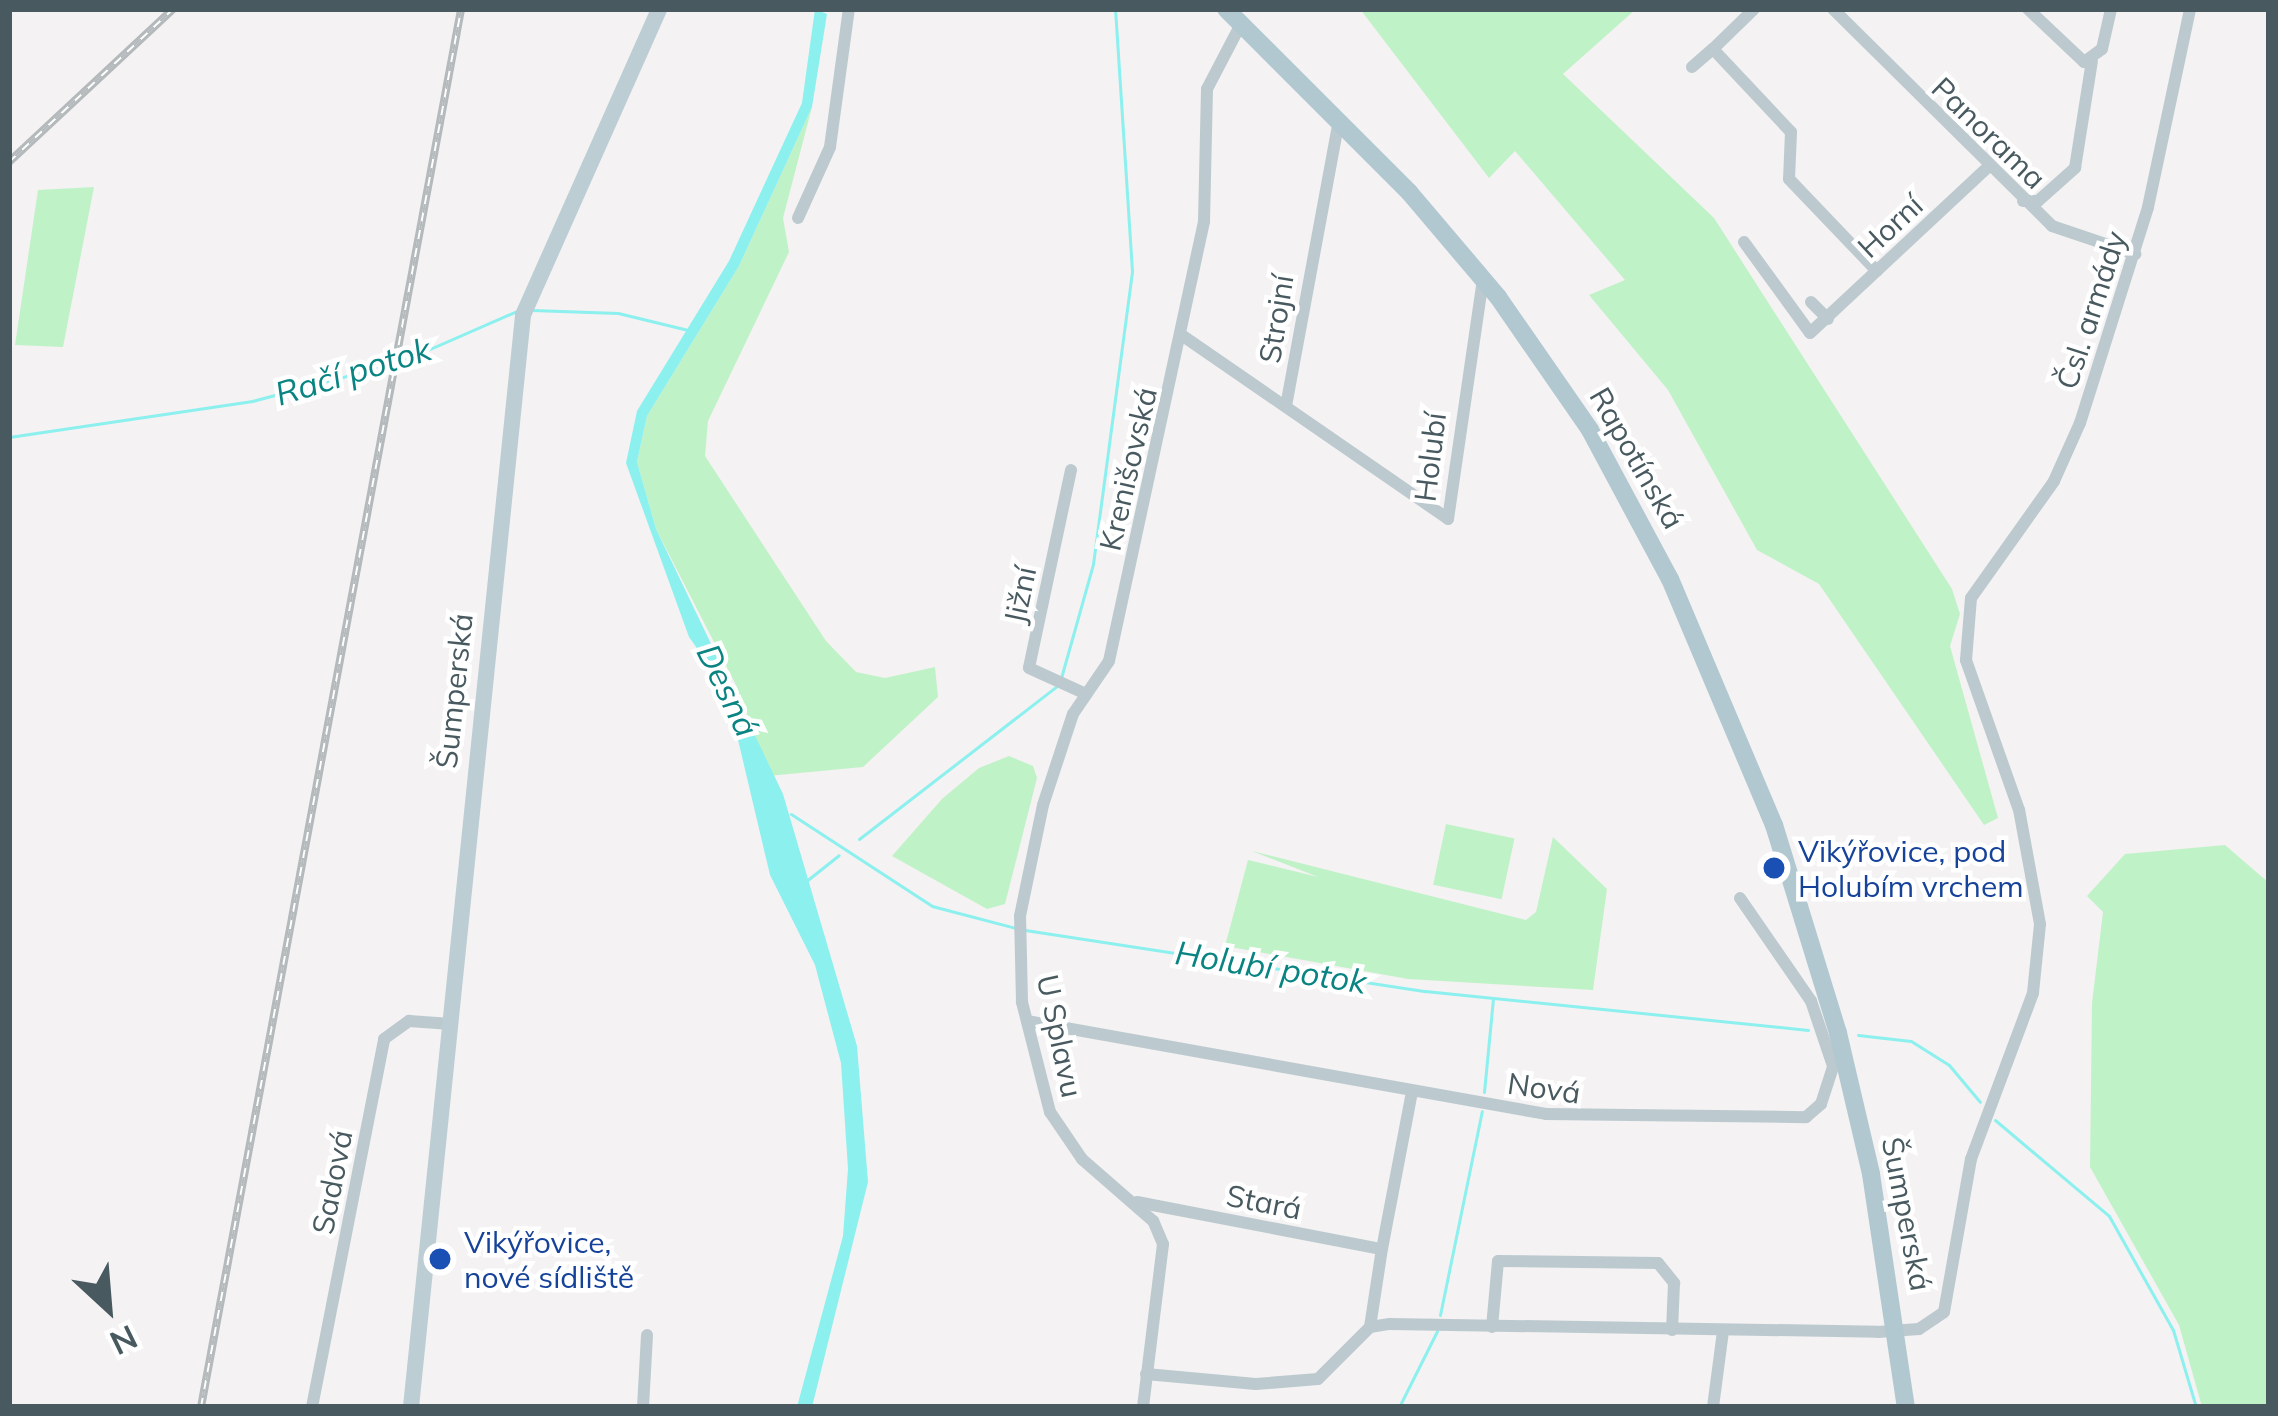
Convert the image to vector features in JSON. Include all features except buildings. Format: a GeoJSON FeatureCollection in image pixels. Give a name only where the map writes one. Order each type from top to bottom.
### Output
{"type":"FeatureCollection","features":[{"type":"Feature","properties":{"kind":"main road","name":"Rapotínská"},"geometry":{"type":"LineString","coordinates":[[1226,9],[1339,119],[1483,279],[1583,419],[1670,579],[1774,825],[1838,1033]]}},
{"type":"Feature","properties":{"kind":"main road","name":"Šumperská"},"geometry":{"type":"LineString","coordinates":[[1838,1033],[1898,1331],[1906,1407]]}},
{"type":"Feature","properties":{"kind":"street","name":"Šumperská"},"geometry":{"type":"LineString","coordinates":[[411,1407],[524,310],[659,9]]}},
{"type":"Feature","properties":{"kind":"street"},"geometry":{"type":"LineString","coordinates":[[798,218],[830,146],[849,9]]}},
{"type":"Feature","properties":{"kind":"street"},"geometry":{"type":"LineString","coordinates":[[1692,67],[1754,9]]}},
{"type":"Feature","properties":{"kind":"street","name":"Panorama"},"geometry":{"type":"LineString","coordinates":[[1833,9],[1986,169],[2052,226],[2135,254]]}},
{"type":"Feature","properties":{"kind":"street"},"geometry":{"type":"LineString","coordinates":[[2028,9],[2069,51],[2092,61]]}},
{"type":"Feature","properties":{"kind":"street"},"geometry":{"type":"LineString","coordinates":[[2023,201],[2038,201],[2075,168],[2092,61],[2111,9]]}},
{"type":"Feature","properties":{"kind":"street","name":"Čsl. armády"},"geometry":{"type":"LineString","coordinates":[[1898,1331],[1933,1324],[1951,1299],[1960,1208],[1994,1094],[2032,993],[2040,924],[2029,853],[1966,659],[1971,598],[2054,481],[2135,254],[2190,9]]}},
{"type":"Feature","properties":{"kind":"street","name":"Krenišovská"},"geometry":{"type":"LineString","coordinates":[[1020,916],[1043,805],[1086,694],[1109,661],[1183,336],[1204,221],[1207,89],[1241,25]]}},
{"type":"Feature","properties":{"kind":"street"},"geometry":{"type":"LineString","coordinates":[[1713,49],[1791,132],[1789,179],[1877,271]]}},
{"type":"Feature","properties":{"kind":"street","name":"Strojní"},"geometry":{"type":"LineString","coordinates":[[1183,336],[1286,406],[1339,119]]}},
{"type":"Feature","properties":{"kind":"street","name":"Horní"},"geometry":{"type":"LineString","coordinates":[[1828,319],[1986,169]]}},
{"type":"Feature","properties":{"kind":"street"},"geometry":{"type":"LineString","coordinates":[[1744,242],[1804,331],[1828,319],[1811,302]]}},
{"type":"Feature","properties":{"kind":"street","name":"Holubí"},"geometry":{"type":"LineString","coordinates":[[1286,406],[1448,519],[1483,279]]}},
{"type":"Feature","properties":{"kind":"street","name":"Jižní"},"geometry":{"type":"LineString","coordinates":[[1071,470],[1029,668],[1086,694]]}},
{"type":"Feature","properties":{"kind":"street","name":"Nová"},"geometry":{"type":"LineString","coordinates":[[1027,1021],[1412,1091],[1607,1120],[1815,1113],[1833,1066],[1816,1008],[1740,898]]}},
{"type":"Feature","properties":{"kind":"street","name":"U Splavu"},"geometry":{"type":"LineString","coordinates":[[1020,916],[1027,1021],[1050,1112],[1082,1159],[1137,1202],[1163,1244],[1146,1375],[1139,1392]]}},
{"type":"Feature","properties":{"kind":"street","name":"Sadová"},"geometry":{"type":"LineString","coordinates":[[312,1407],[384,1039],[409,1021],[451,1024]]}},
{"type":"Feature","properties":{"kind":"street"},"geometry":{"type":"LineString","coordinates":[[1146,1375],[1256,1384],[1318,1379],[1370,1328],[1412,1091]]}},
{"type":"Feature","properties":{"kind":"street","name":"Stará"},"geometry":{"type":"LineString","coordinates":[[1137,1202],[1382,1249]]}},
{"type":"Feature","properties":{"kind":"street"},"geometry":{"type":"LineString","coordinates":[[1492,1327],[1498,1261],[1658,1263],[1674,1283],[1672,1330]]}},
{"type":"Feature","properties":{"kind":"street"},"geometry":{"type":"LineString","coordinates":[[1370,1328],[1898,1331]]}},
{"type":"Feature","properties":{"kind":"street"},"geometry":{"type":"LineString","coordinates":[[1713,1407],[1723,1331]]}},
{"type":"Feature","properties":{"kind":"street"},"geometry":{"type":"LineString","coordinates":[[643,1407],[647,1335]]}},
{"type":"Feature","properties":{"kind":"street"},"geometry":{"type":"LineString","coordinates":[[1125,1407],[1139,1392]]}},
{"type":"Feature","properties":{"kind":"street"},"geometry":{"type":"LineString","coordinates":[[1139,1392],[1143,1407]]}},
{"type":"Feature","properties":{"kind":"green space"},"geometry":{"type":"Polygon","coordinates":[[[1360,9],[1636,9],[1563,74],[1714,218],[1952,589],[1960,614],[1950,646],[1998,818],[1984,825],[1819,584],[1757,550],[1668,390],[1589,295],[1625,280],[1515,151],[1489,178],[1360,9]]]}},
{"type":"Feature","properties":{"kind":"green space"},"geometry":{"type":"Polygon","coordinates":[[[812,107],[783,218],[789,252],[708,421],[705,456],[826,641],[856,672],[885,678],[935,667],[938,697],[863,767],[768,776],[736,685],[656,529],[637,462],[647,416],[739,266],[812,107]]]}},
{"type":"Feature","properties":{"kind":"green space"},"geometry":{"type":"Polygon","coordinates":[[[94,187],[63,347],[15,345],[38,190],[94,187]]]}},
{"type":"Feature","properties":{"kind":"green space"},"geometry":{"type":"Polygon","coordinates":[[[1009,756],[1033,766],[1037,778],[1005,904],[987,909],[892,856],[942,799],[979,768],[1009,756]]]}},
{"type":"Feature","properties":{"kind":"green space"},"geometry":{"type":"Polygon","coordinates":[[[1446,824],[1514,839],[1502,899],[1433,885],[1446,824]]]}},
{"type":"Feature","properties":{"kind":"green space"},"geometry":{"type":"Polygon","coordinates":[[[1553,837],[1607,889],[1593,990],[1408,979],[1225,946],[1248,860],[1318,877],[1252,851],[1526,920],[1536,912],[1553,837]]]}},
{"type":"Feature","properties":{"kind":"green space"},"geometry":{"type":"Polygon","coordinates":[[[2225,845],[2269,883],[2269,1407],[2202,1407],[2179,1325],[2090,1167],[2092,1003],[2103,912],[2087,896],[2125,854],[2225,845]]]}},
{"type":"Feature","properties":{"kind":"water","name":"Desná"},"geometry":{"type":"Polygon","coordinates":[[[815,9],[827,14],[812,107],[739,266],[647,416],[637,462],[656,529],[783,794],[857,1046],[868,1182],[812,1407],[797,1407],[843,1236],[848,1169],[841,1063],[815,965],[770,875],[726,689],[689,637],[626,463],[637,411],[729,261],[802,103],[815,9]]]}},
{"type":"Feature","properties":{"kind":"waterway"},"geometry":{"type":"LineString","coordinates":[[1061,678],[1093,564],[1132,271],[1115,9]]}},
{"type":"Feature","properties":{"kind":"waterway","name":"Račí potok"},"geometry":{"type":"LineString","coordinates":[[532,310],[618,313],[688,330]]}},
{"type":"Feature","properties":{"kind":"waterway","name":"Račí potok"},"geometry":{"type":"LineString","coordinates":[[9,437],[252,401],[400,362],[517,311]]}},
{"type":"Feature","properties":{"kind":"waterway"},"geometry":{"type":"LineString","coordinates":[[859,839],[1057,686]]}},
{"type":"Feature","properties":{"kind":"waterway","name":"Holubí potok"},"geometry":{"type":"LineString","coordinates":[[791,814],[932,906],[1016,928]]}},
{"type":"Feature","properties":{"kind":"waterway"},"geometry":{"type":"LineString","coordinates":[[805,882],[839,855]]}},
{"type":"Feature","properties":{"kind":"waterway","name":"Holubí potok"},"geometry":{"type":"LineString","coordinates":[[1025,930],[1425,991],[1808,1030]]}},
{"type":"Feature","properties":{"kind":"waterway"},"geometry":{"type":"LineString","coordinates":[[1484,1092],[1493,998]]}},
{"type":"Feature","properties":{"kind":"waterway","name":"Holubí potok"},"geometry":{"type":"LineString","coordinates":[[1858,1035],[1911,1041],[1949,1065],[1980,1102]]}},
{"type":"Feature","properties":{"kind":"waterway"},"geometry":{"type":"LineString","coordinates":[[1440,1315],[1482,1111]]}},
{"type":"Feature","properties":{"kind":"waterway","name":"Holubí potok"},"geometry":{"type":"LineString","coordinates":[[1995,1120],[2109,1216],[2173,1330],[2196,1407]]}},
{"type":"Feature","properties":{"kind":"waterway"},"geometry":{"type":"LineString","coordinates":[[1399,1407],[1437,1331]]}},
{"type":"Feature","properties":{"kind":"railway"},"geometry":{"type":"LineString","coordinates":[[9,162],[173,9]]}},
{"type":"Feature","properties":{"kind":"railway"},"geometry":{"type":"LineString","coordinates":[[201,1407],[461,9]]}},
{"type":"Feature","properties":{"kind":"place","name":"Vikýřovice, pod Holubím vrchem"},"geometry":{"type":"Point","coordinates":[1774,868]}},
{"type":"Feature","properties":{"kind":"place","name":"Vikýřovice, nové sídliště"},"geometry":{"type":"Point","coordinates":[440,1259]}}]}
